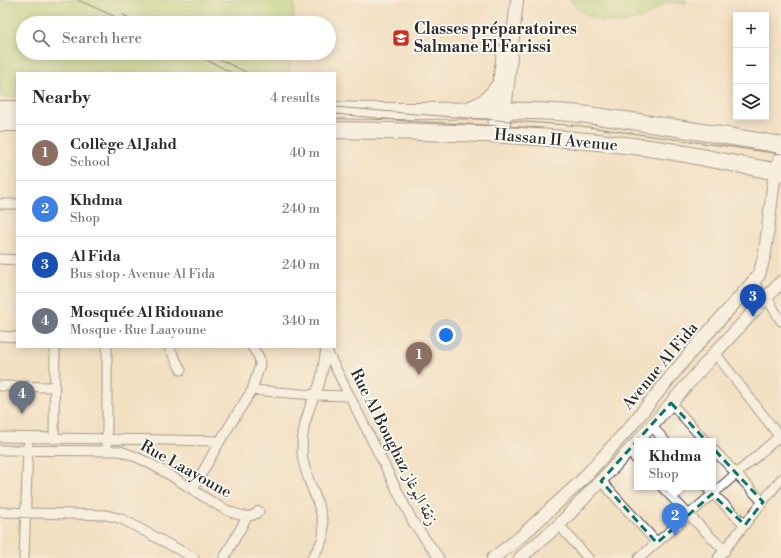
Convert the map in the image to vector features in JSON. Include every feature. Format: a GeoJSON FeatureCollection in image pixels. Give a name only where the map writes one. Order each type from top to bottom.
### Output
{"type":"FeatureCollection","features":[{"type":"Feature","properties":{"kind":"highway"},"geometry":{"type":"LineString","coordinates":[[467,110],[475,108],[486,101],[495,93],[499,86]]}},
{"type":"Feature","properties":{"kind":"highway"},"geometry":{"type":"LineString","coordinates":[[0,109],[16,109]]}},
{"type":"Feature","properties":{"kind":"highway","name":"Hassan II Avenue"},"geometry":{"type":"LineString","coordinates":[[336,110],[384,112],[467,110],[586,114],[690,129],[781,145]]}},
{"type":"Feature","properties":{"kind":"highway"},"geometry":{"type":"LineString","coordinates":[[0,122],[16,123]]}},
{"type":"Feature","properties":{"kind":"highway","name":"Hassan II Avenue"},"geometry":{"type":"LineString","coordinates":[[336,130],[555,138],[656,149],[778,171]]}},
{"type":"Feature","properties":{"kind":"main road"},"geometry":{"type":"LineString","coordinates":[[499,135],[499,86],[509,0]]}},
{"type":"Feature","properties":{"kind":"main road"},"geometry":{"type":"LineString","coordinates":[[500,111],[517,0]]}},
{"type":"Feature","properties":{"kind":"main road","name":"Avenue Al Fida"},"geometry":{"type":"LineString","coordinates":[[493,558],[518,539],[579,483],[629,428],[691,352],[759,275],[763,265],[781,156]]}},
{"type":"Feature","properties":{"kind":"main road","name":"Avenue Al Fida"},"geometry":{"type":"LineString","coordinates":[[642,438],[651,425],[715,353],[781,282]]}},
{"type":"Feature","properties":{"kind":"main road"},"geometry":{"type":"LineString","coordinates":[[691,352],[705,365]]}},
{"type":"Feature","properties":{"kind":"main road","name":"Avenue Al Fida"},"geometry":{"type":"LineString","coordinates":[[520,558],[559,525],[634,449]]}},
{"type":"Feature","properties":{"kind":"street"},"geometry":{"type":"LineString","coordinates":[[0,204],[16,204]]}},
{"type":"Feature","properties":{"kind":"street"},"geometry":{"type":"LineString","coordinates":[[0,259],[16,260]]}},
{"type":"Feature","properties":{"kind":"street"},"geometry":{"type":"LineString","coordinates":[[752,283],[767,298],[781,320]]}},
{"type":"Feature","properties":{"kind":"street"},"geometry":{"type":"LineString","coordinates":[[0,336],[16,337]]}},
{"type":"Feature","properties":{"kind":"street"},"geometry":{"type":"LineString","coordinates":[[54,439],[55,348]]}},
{"type":"Feature","properties":{"kind":"street"},"geometry":{"type":"LineString","coordinates":[[107,348],[107,450]]}},
{"type":"Feature","properties":{"kind":"street"},"geometry":{"type":"LineString","coordinates":[[170,348],[181,370]]}},
{"type":"Feature","properties":{"kind":"street"},"geometry":{"type":"LineString","coordinates":[[193,489],[220,441],[252,390],[260,365],[259,357],[253,348]]}},
{"type":"Feature","properties":{"kind":"street"},"geometry":{"type":"LineString","coordinates":[[312,558],[320,546],[324,528],[316,498],[304,465],[302,453],[307,414],[320,381],[326,348]]}},
{"type":"Feature","properties":{"kind":"street","name":"Rue Al Boughaz زنقة البوغاز"},"geometry":{"type":"LineString","coordinates":[[326,348],[413,522],[439,558]]}},
{"type":"Feature","properties":{"kind":"street"},"geometry":{"type":"LineString","coordinates":[[715,353],[780,435],[735,474],[716,486]]}},
{"type":"Feature","properties":{"kind":"street"},"geometry":{"type":"LineString","coordinates":[[0,386],[54,387]]}},
{"type":"Feature","properties":{"kind":"street"},"geometry":{"type":"LineString","coordinates":[[252,390],[314,395],[350,396]]}},
{"type":"Feature","properties":{"kind":"street"},"geometry":{"type":"LineString","coordinates":[[671,403],[702,438]]}},
{"type":"Feature","properties":{"kind":"street"},"geometry":{"type":"LineString","coordinates":[[651,425],[662,438]]}},
{"type":"Feature","properties":{"kind":"street"},"geometry":{"type":"LineString","coordinates":[[0,437],[220,441]]}},
{"type":"Feature","properties":{"kind":"street"},"geometry":{"type":"LineString","coordinates":[[24,558],[28,438]]}},
{"type":"Feature","properties":{"kind":"street","name":"Rue Laayoune"},"geometry":{"type":"LineString","coordinates":[[0,450],[120,451],[138,458],[221,506],[247,517]]}},
{"type":"Feature","properties":{"kind":"street"},"geometry":{"type":"LineString","coordinates":[[716,453],[763,502]]}},
{"type":"Feature","properties":{"kind":"street"},"geometry":{"type":"LineString","coordinates":[[718,558],[781,479]]}},
{"type":"Feature","properties":{"kind":"street"},"geometry":{"type":"LineString","coordinates":[[602,481],[656,543]]}},
{"type":"Feature","properties":{"kind":"street"},"geometry":{"type":"LineString","coordinates":[[665,490],[725,551]]}},
{"type":"Feature","properties":{"kind":"street"},"geometry":{"type":"LineString","coordinates":[[639,558],[688,514],[709,491],[745,525]]}},
{"type":"Feature","properties":{"kind":"street"},"geometry":{"type":"LineString","coordinates":[[224,558],[247,517],[254,515],[259,511]]}},
{"type":"Feature","properties":{"kind":"street"},"geometry":{"type":"LineString","coordinates":[[0,512],[115,517],[134,525],[194,558]]}},
{"type":"Feature","properties":{"kind":"street"},"geometry":{"type":"LineString","coordinates":[[559,525],[588,558]]}},
{"type":"Feature","properties":{"kind":"highlighted area"},"geometry":{"type":"Polygon","coordinates":[[[671,403],[763,502],[745,525],[712,494],[657,543],[601,481],[671,403]]]}},
{"type":"Feature","properties":{"kind":"green space"},"geometry":{"type":"Polygon","coordinates":[[[0,0],[295,0],[294,16],[16,16],[16,60],[290,60],[289,72],[16,72],[16,97],[0,96],[0,0]]]}},
{"type":"Feature","properties":{"kind":"green space"},"geometry":{"type":"Polygon","coordinates":[[[570,0],[687,0],[685,4],[667,2],[643,18],[621,23],[602,21],[580,11],[570,0]]]}},
{"type":"Feature","properties":{"kind":"tram line"},"geometry":{"type":"LineString","coordinates":[[78,0],[113,16]]}},
{"type":"Feature","properties":{"kind":"tram line"},"geometry":{"type":"LineString","coordinates":[[207,60],[230,72]]}},
{"type":"Feature","properties":{"kind":"tram line"},"geometry":{"type":"LineString","coordinates":[[221,60],[246,72]]}},
{"type":"Feature","properties":{"kind":"tram line"},"geometry":{"type":"LineString","coordinates":[[336,107],[581,126],[781,154]]}},
{"type":"Feature","properties":{"kind":"tram line"},"geometry":{"type":"LineString","coordinates":[[336,114],[406,121],[543,128]]}},
{"type":"Feature","properties":{"kind":"place","name":"Classes préparatoires Salmane El Farissi"},"geometry":{"type":"Point","coordinates":[401,38]}},
{"type":"Feature","properties":{"kind":"place","name":"Al Fida"},"geometry":{"type":"Point","coordinates":[753,317]}},
{"type":"Feature","properties":{"kind":"place","name":"Collège Al Jahd"},"geometry":{"type":"Point","coordinates":[419,375]}},
{"type":"Feature","properties":{"kind":"place","name":"Mosquée Al Ridouane"},"geometry":{"type":"Point","coordinates":[22,414]}},
{"type":"Feature","properties":{"kind":"place","name":"Khdma"},"geometry":{"type":"Point","coordinates":[675,536]}}]}
